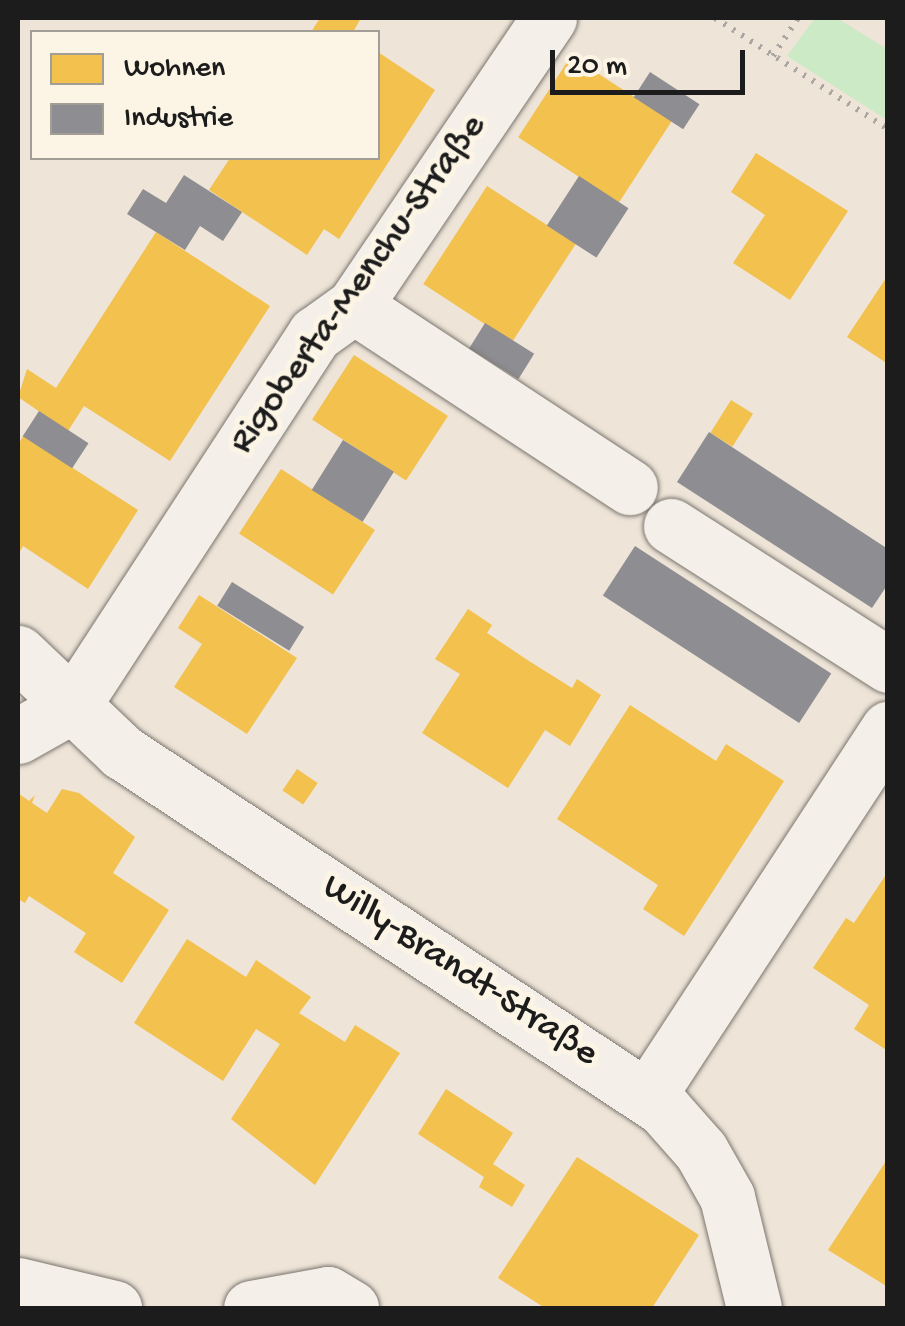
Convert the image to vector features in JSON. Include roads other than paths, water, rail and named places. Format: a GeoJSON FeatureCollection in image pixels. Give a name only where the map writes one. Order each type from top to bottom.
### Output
{"type":"FeatureCollection","features":[{"type":"Feature","properties":{"kind":"street","name":"Rigoberta-Menchu-Straße"},"geometry":{"type":"LineString","coordinates":[[73,704],[315,334],[354,306],[549,18]]}},
{"type":"Feature","properties":{"kind":"street"},"geometry":{"type":"LineString","coordinates":[[354,306],[630,487]]}},
{"type":"Feature","properties":{"kind":"street"},"geometry":{"type":"LineString","coordinates":[[672,526],[888,665]]}},
{"type":"Feature","properties":{"kind":"street","name":"Willy-Brandt-Straße"},"geometry":{"type":"LineString","coordinates":[[18,652],[122,752],[648,1096],[689,1135],[720,1182],[754,1308]]}},
{"type":"Feature","properties":{"kind":"street"},"geometry":{"type":"LineString","coordinates":[[18,736],[73,704]]}},
{"type":"Feature","properties":{"kind":"street"},"geometry":{"type":"LineString","coordinates":[[648,1096],[888,729]]}},
{"type":"Feature","properties":{"kind":"street"},"geometry":{"type":"LineString","coordinates":[[18,1285],[114,1308]]}},
{"type":"Feature","properties":{"kind":"street"},"geometry":{"type":"LineString","coordinates":[[251,1308],[328,1294],[350,1308]]}}]}
